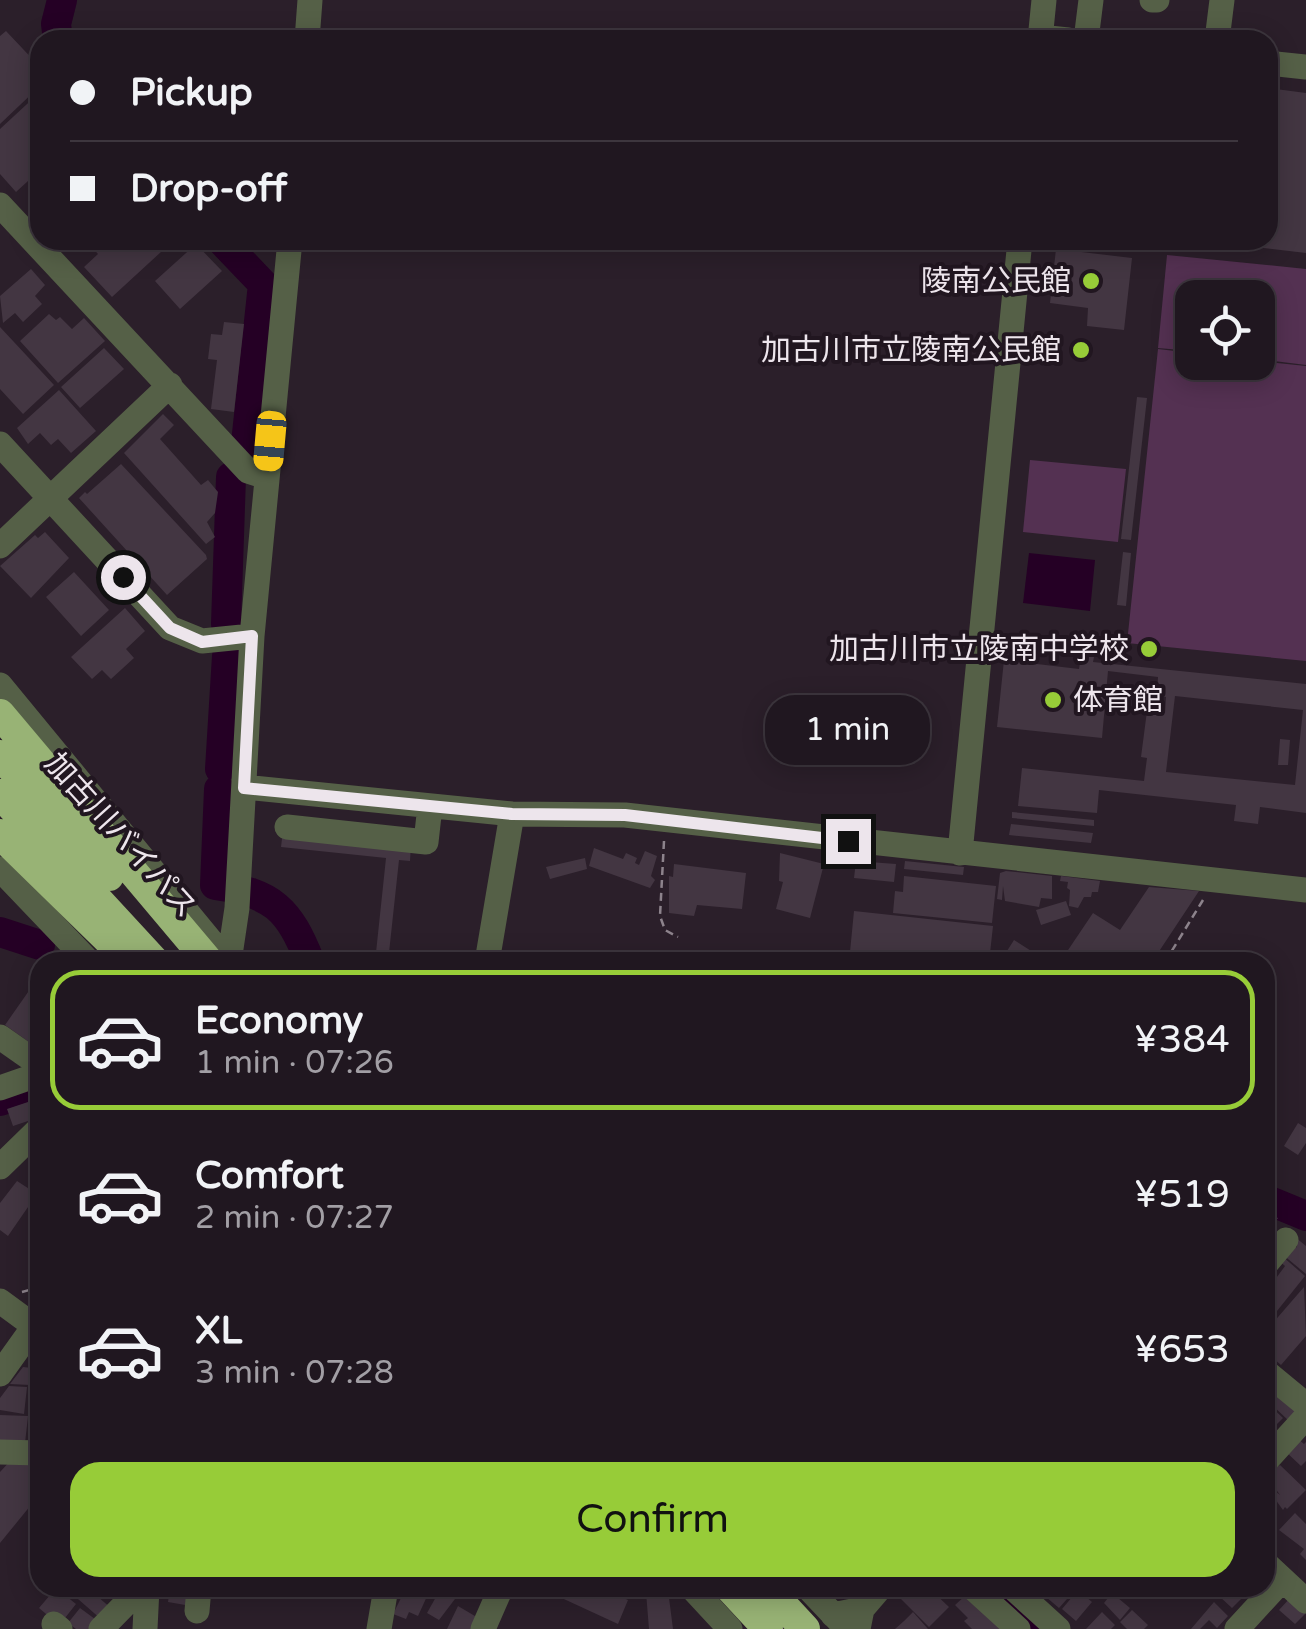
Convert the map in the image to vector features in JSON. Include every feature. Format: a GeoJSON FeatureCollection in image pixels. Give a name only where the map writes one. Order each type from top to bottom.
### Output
{"type":"FeatureCollection","features":[{"type":"Feature","properties":{"kind":"highway"},"geometry":{"type":"LineString","coordinates":[[0,714],[110,897],[128,952]]}},
{"type":"Feature","properties":{"kind":"highway","name":"加古川バイパス"},"geometry":{"type":"LineString","coordinates":[[0,755],[148,952]]}},
{"type":"Feature","properties":{"kind":"highway","name":"加古川バイパス"},"geometry":{"type":"LineString","coordinates":[[0,794],[110,897],[178,952]]}},
{"type":"Feature","properties":{"kind":"highway"},"geometry":{"type":"LineString","coordinates":[[0,834],[110,897],[194,952]]}},
{"type":"Feature","properties":{"kind":"highway"},"geometry":{"type":"LineString","coordinates":[[738,1597],[768,1629]]}},
{"type":"Feature","properties":{"kind":"highway"},"geometry":{"type":"LineString","coordinates":[[775,1597],[805,1629]]}},
{"type":"Feature","properties":{"kind":"street"},"geometry":{"type":"LineString","coordinates":[[307,30],[310,0]]}},
{"type":"Feature","properties":{"kind":"street"},"geometry":{"type":"LineString","coordinates":[[1041,30],[1044,0]]}},
{"type":"Feature","properties":{"kind":"street"},"geometry":{"type":"LineString","coordinates":[[1087,30],[1091,0]]}},
{"type":"Feature","properties":{"kind":"street"},"geometry":{"type":"LineString","coordinates":[[1218,30],[1222,0]]}},
{"type":"Feature","properties":{"kind":"street"},"geometry":{"type":"LineString","coordinates":[[1278,64],[1306,67]]}},
{"type":"Feature","properties":{"kind":"street"},"geometry":{"type":"LineString","coordinates":[[0,204],[30,236]]}},
{"type":"Feature","properties":{"kind":"street"},"geometry":{"type":"LineString","coordinates":[[43,250],[248,470],[267,478]]}},
{"type":"Feature","properties":{"kind":"street"},"geometry":{"type":"LineString","coordinates":[[230,952],[237,908],[252,636],[289,250]]}},
{"type":"Feature","properties":{"kind":"street"},"geometry":{"type":"LineString","coordinates":[[960,853],[1019,250]]}},
{"type":"Feature","properties":{"kind":"street"},"geometry":{"type":"LineString","coordinates":[[0,546],[170,385]]}},
{"type":"Feature","properties":{"kind":"street"},"geometry":{"type":"LineString","coordinates":[[0,444],[170,628],[202,642],[252,636]]}},
{"type":"Feature","properties":{"kind":"street"},"geometry":{"type":"LineString","coordinates":[[0,685],[221,952]]}},
{"type":"Feature","properties":{"kind":"street"},"geometry":{"type":"LineString","coordinates":[[244,788],[512,814],[625,815],[1306,890]]}},
{"type":"Feature","properties":{"kind":"street"},"geometry":{"type":"LineString","coordinates":[[287,827],[426,842],[430,806]]}},
{"type":"Feature","properties":{"kind":"street"},"geometry":{"type":"LineString","coordinates":[[489,952],[512,814]]}},
{"type":"Feature","properties":{"kind":"street"},"geometry":{"type":"LineString","coordinates":[[0,868],[80,952]]}},
{"type":"Feature","properties":{"kind":"street"},"geometry":{"type":"LineString","coordinates":[[0,1037],[30,1059]]}},
{"type":"Feature","properties":{"kind":"street"},"geometry":{"type":"LineString","coordinates":[[0,1088],[30,1078]]}},
{"type":"Feature","properties":{"kind":"street"},"geometry":{"type":"LineString","coordinates":[[0,1168],[15,1140],[30,1133]]}},
{"type":"Feature","properties":{"kind":"street"},"geometry":{"type":"LineString","coordinates":[[1275,1253],[1286,1240]]}},
{"type":"Feature","properties":{"kind":"street"},"geometry":{"type":"LineString","coordinates":[[0,1301],[30,1318]]}},
{"type":"Feature","properties":{"kind":"street"},"geometry":{"type":"LineString","coordinates":[[0,1374],[30,1332]]}},
{"type":"Feature","properties":{"kind":"street"},"geometry":{"type":"LineString","coordinates":[[1275,1380],[1306,1406]]}},
{"type":"Feature","properties":{"kind":"street"},"geometry":{"type":"LineString","coordinates":[[1275,1451],[1306,1417]]}},
{"type":"Feature","properties":{"kind":"street"},"geometry":{"type":"LineString","coordinates":[[0,1452],[30,1454]]}},
{"type":"Feature","properties":{"kind":"street"},"geometry":{"type":"LineString","coordinates":[[1275,1572],[1306,1601]]}},
{"type":"Feature","properties":{"kind":"street"},"geometry":{"type":"LineString","coordinates":[[100,1629],[134,1597]]}},
{"type":"Feature","properties":{"kind":"street"},"geometry":{"type":"LineString","coordinates":[[144,1597],[145,1629]]}},
{"type":"Feature","properties":{"kind":"street"},"geometry":{"type":"LineString","coordinates":[[379,1629],[387,1597]]}},
{"type":"Feature","properties":{"kind":"street"},"geometry":{"type":"LineString","coordinates":[[483,1629],[497,1597]]}},
{"type":"Feature","properties":{"kind":"street"},"geometry":{"type":"LineString","coordinates":[[700,1597],[730,1629]]}},
{"type":"Feature","properties":{"kind":"street"},"geometry":{"type":"LineString","coordinates":[[820,1597],[850,1620],[872,1597]]}},
{"type":"Feature","properties":{"kind":"street"},"geometry":{"type":"LineString","coordinates":[[983,1597],[1018,1629]]}},
{"type":"Feature","properties":{"kind":"street"},"geometry":{"type":"LineString","coordinates":[[1030,1597],[1058,1629]]}},
{"type":"Feature","properties":{"kind":"street"},"geometry":{"type":"LineString","coordinates":[[1237,1629],[1257,1597]]}},
{"type":"Feature","properties":{"kind":"path"},"geometry":{"type":"LineString","coordinates":[[665,836],[660,916],[665,930],[678,937]]}},
{"type":"Feature","properties":{"kind":"path"},"geometry":{"type":"LineString","coordinates":[[1172,952],[1215,880]]}},
{"type":"Feature","properties":{"kind":"shaded area"},"geometry":{"type":"Polygon","coordinates":[[[1167,255],[1306,269],[1306,365],[1275,361],[1275,280],[1175,280],[1175,350],[1158,348],[1167,255]]]}},
{"type":"Feature","properties":{"kind":"shaded area"},"geometry":{"type":"Polygon","coordinates":[[[1158,349],[1175,351],[1175,380],[1275,380],[1275,363],[1306,366],[1306,661],[1127,643],[1158,349]]]}},
{"type":"Feature","properties":{"kind":"shaded area"},"geometry":{"type":"Polygon","coordinates":[[[1030,460],[1126,469],[1118,542],[1023,532],[1030,460]]]}},
{"type":"Feature","properties":{"kind":"shaded area"},"geometry":{"type":"Polygon","coordinates":[[[1029,553],[1095,560],[1090,611],[1023,603],[1029,553]]]}},
{"type":"Feature","properties":{"kind":"building"},"geometry":{"type":"Polygon","coordinates":[[[6,31],[30,56],[30,96],[0,124],[0,36],[6,31]]]}},
{"type":"Feature","properties":{"kind":"building"},"geometry":{"type":"Polygon","coordinates":[[[1278,89],[1306,93],[1306,253],[1278,250],[1278,89]]]}},
{"type":"Feature","properties":{"kind":"building"},"geometry":{"type":"Polygon","coordinates":[[[30,101],[30,179],[16,192],[0,174],[0,129],[30,101]]]}},
{"type":"Feature","properties":{"kind":"building"},"geometry":{"type":"Polygon","coordinates":[[[94,250],[163,250],[112,297],[84,267],[98,254],[94,250]]]}},
{"type":"Feature","properties":{"kind":"building"},"geometry":{"type":"Polygon","coordinates":[[[189,250],[202,250],[222,271],[180,309],[155,281],[189,250]]]}},
{"type":"Feature","properties":{"kind":"building","name":"陵南公民館"},"geometry":{"type":"Polygon","coordinates":[[[1056,250],[1132,258],[1124,330],[1087,326],[1088,308],[1050,303],[1056,250]]]}},
{"type":"Feature","properties":{"kind":"building"},"geometry":{"type":"Polygon","coordinates":[[[31,269],[45,285],[35,296],[42,304],[23,322],[15,313],[3,323],[0,296],[31,269]]]}},
{"type":"Feature","properties":{"kind":"building"},"geometry":{"type":"Polygon","coordinates":[[[49,314],[56,320],[60,317],[72,329],[84,318],[105,341],[58,383],[20,341],[49,314]]]}},
{"type":"Feature","properties":{"kind":"building"},"geometry":{"type":"Polygon","coordinates":[[[224,322],[244,324],[234,412],[211,409],[217,360],[208,359],[211,334],[222,335],[224,322]]]}},
{"type":"Feature","properties":{"kind":"building"},"geometry":{"type":"Polygon","coordinates":[[[0,327],[54,385],[23,414],[0,389],[0,327]]]}},
{"type":"Feature","properties":{"kind":"building"},"geometry":{"type":"Polygon","coordinates":[[[104,348],[124,369],[80,408],[61,387],[104,348]]]}},
{"type":"Feature","properties":{"kind":"building"},"geometry":{"type":"Polygon","coordinates":[[[59,390],[96,431],[71,453],[58,439],[51,445],[40,433],[28,444],[17,428],[59,390]]]}},
{"type":"Feature","properties":{"kind":"building"},"geometry":{"type":"Polygon","coordinates":[[[1137,397],[1147,398],[1131,540],[1121,539],[1137,397]]]}},
{"type":"Feature","properties":{"kind":"building"},"geometry":{"type":"Polygon","coordinates":[[[163,414],[174,425],[160,439],[201,485],[208,480],[218,492],[215,513],[207,522],[215,537],[206,544],[124,453],[163,414]]]}},
{"type":"Feature","properties":{"kind":"building"},"geometry":{"type":"Polygon","coordinates":[[[121,464],[206,555],[207,559],[167,595],[79,498],[121,464]]]}},
{"type":"Feature","properties":{"kind":"building"},"geometry":{"type":"Polygon","coordinates":[[[45,532],[69,558],[31,598],[0,566],[35,535],[38,538],[45,532]]]}},
{"type":"Feature","properties":{"kind":"building"},"geometry":{"type":"Polygon","coordinates":[[[1123,552],[1131,553],[1126,606],[1117,605],[1123,552]]]}},
{"type":"Feature","properties":{"kind":"building"},"geometry":{"type":"Polygon","coordinates":[[[74,572],[109,610],[81,636],[46,597],[74,572]]]}},
{"type":"Feature","properties":{"kind":"building"},"geometry":{"type":"Polygon","coordinates":[[[125,608],[145,631],[126,649],[134,658],[111,679],[102,670],[92,679],[71,657],[125,608]]]}},
{"type":"Feature","properties":{"kind":"building"},"geometry":{"type":"Polygon","coordinates":[[[1082,650],[1095,652],[1093,662],[1306,684],[1306,813],[1260,807],[1258,824],[1234,821],[1236,805],[1099,790],[1097,813],[1018,806],[1022,768],[1144,781],[1147,758],[1141,757],[1147,711],[1165,713],[1166,697],[1157,695],[1158,677],[1108,671],[1102,738],[997,727],[1004,660],[1079,669],[1082,650]],[[1175,696],[1166,772],[1295,785],[1303,710],[1175,696]]]}},
{"type":"Feature","properties":{"kind":"building"},"geometry":{"type":"Polygon","coordinates":[[[1280,739],[1290,740],[1288,765],[1278,765],[1280,739]]]}},
{"type":"Feature","properties":{"kind":"building"},"geometry":{"type":"Polygon","coordinates":[[[1012,812],[1094,820],[1094,826],[1012,818],[1012,812]]]}},
{"type":"Feature","properties":{"kind":"building"},"geometry":{"type":"Polygon","coordinates":[[[1011,824],[1093,833],[1091,843],[1009,835],[1011,824]]]}},
{"type":"Feature","properties":{"kind":"building"},"geometry":{"type":"Polygon","coordinates":[[[283,830],[411,844],[410,861],[399,860],[389,952],[376,952],[386,858],[281,847],[283,830]]]}},
{"type":"Feature","properties":{"kind":"building"},"geometry":{"type":"Polygon","coordinates":[[[594,848],[623,859],[626,853],[637,858],[635,863],[639,865],[645,851],[657,856],[651,876],[655,880],[650,888],[589,866],[594,848]]]}},
{"type":"Feature","properties":{"kind":"building"},"geometry":{"type":"Polygon","coordinates":[[[780,853],[824,864],[810,918],[776,909],[783,882],[779,881],[780,853]]]}},
{"type":"Feature","properties":{"kind":"building"},"geometry":{"type":"Polygon","coordinates":[[[585,858],[587,869],[550,879],[546,867],[585,858]]]}},
{"type":"Feature","properties":{"kind":"building"},"geometry":{"type":"Polygon","coordinates":[[[856,861],[896,864],[894,882],[854,878],[856,861]]]}},
{"type":"Feature","properties":{"kind":"building"},"geometry":{"type":"Polygon","coordinates":[[[905,861],[964,867],[963,875],[904,869],[905,861]]]}},
{"type":"Feature","properties":{"kind":"building"},"geometry":{"type":"Polygon","coordinates":[[[674,864],[746,873],[742,909],[697,905],[694,916],[669,913],[669,876],[673,877],[674,864]]]}},
{"type":"Feature","properties":{"kind":"building"},"geometry":{"type":"Polygon","coordinates":[[[1000,873],[1052,876],[1052,899],[1041,898],[1039,907],[1005,901],[1003,886],[1002,900],[997,899],[1000,873]]]}},
{"type":"Feature","properties":{"kind":"building"},"geometry":{"type":"Polygon","coordinates":[[[904,876],[996,886],[992,923],[893,913],[895,891],[903,892],[904,876]]]}},
{"type":"Feature","properties":{"kind":"building"},"geometry":{"type":"Polygon","coordinates":[[[1061,876],[1100,881],[1098,892],[1084,897],[1078,908],[1069,906],[1068,882],[1060,881],[1061,876]]]}},
{"type":"Feature","properties":{"kind":"building"},"geometry":{"type":"Polygon","coordinates":[[[1149,887],[1199,891],[1159,952],[1067,952],[1093,913],[1120,930],[1149,887]]]}},
{"type":"Feature","properties":{"kind":"building"},"geometry":{"type":"Polygon","coordinates":[[[1066,901],[1071,915],[1041,925],[1036,910],[1066,901]]]}},
{"type":"Feature","properties":{"kind":"building"},"geometry":{"type":"Polygon","coordinates":[[[854,911],[993,926],[990,952],[850,952],[854,911]]]}},
{"type":"Feature","properties":{"kind":"building"},"geometry":{"type":"Polygon","coordinates":[[[1014,940],[1033,952],[1006,952],[1014,940]]]}},
{"type":"Feature","properties":{"kind":"building"},"geometry":{"type":"Polygon","coordinates":[[[30,989],[30,1041],[5,1025],[30,989]]]}},
{"type":"Feature","properties":{"kind":"building"},"geometry":{"type":"Polygon","coordinates":[[[30,1101],[30,1120],[13,1126],[7,1109],[30,1101]]]}},
{"type":"Feature","properties":{"kind":"building"},"geometry":{"type":"Polygon","coordinates":[[[1298,1123],[1306,1128],[1306,1143],[1298,1155],[1284,1146],[1298,1123]]]}},
{"type":"Feature","properties":{"kind":"building"},"geometry":{"type":"Polygon","coordinates":[[[17,1181],[30,1189],[30,1204],[8,1236],[0,1230],[0,1203],[17,1181]]]}},
{"type":"Feature","properties":{"kind":"building"},"geometry":{"type":"Polygon","coordinates":[[[1295,1237],[1306,1246],[1306,1274],[1282,1254],[1297,1247],[1295,1237]]]}},
{"type":"Feature","properties":{"kind":"building"},"geometry":{"type":"Polygon","coordinates":[[[1282,1256],[1305,1276],[1275,1314],[1275,1280],[1285,1266],[1278,1260],[1282,1256]]]}},
{"type":"Feature","properties":{"kind":"building"},"geometry":{"type":"Polygon","coordinates":[[[1304,1287],[1306,1336],[1281,1365],[1275,1360],[1275,1320],[1304,1287]]]}},
{"type":"Feature","properties":{"kind":"building"},"geometry":{"type":"Polygon","coordinates":[[[23,1367],[30,1368],[30,1385],[10,1384],[23,1367]]]}},
{"type":"Feature","properties":{"kind":"building"},"geometry":{"type":"Polygon","coordinates":[[[9,1386],[27,1387],[24,1414],[0,1410],[0,1398],[9,1386]]]}},
{"type":"Feature","properties":{"kind":"building"},"geometry":{"type":"Polygon","coordinates":[[[1275,1393],[1298,1413],[1290,1422],[1275,1408],[1275,1393]]]}},
{"type":"Feature","properties":{"kind":"building"},"geometry":{"type":"Polygon","coordinates":[[[0,1415],[28,1416],[25,1443],[0,1441],[0,1415]]]}},
{"type":"Feature","properties":{"kind":"building"},"geometry":{"type":"Polygon","coordinates":[[[1298,1439],[1306,1442],[1306,1461],[1301,1466],[1285,1451],[1298,1439]]]}},
{"type":"Feature","properties":{"kind":"building"},"geometry":{"type":"Polygon","coordinates":[[[12,1459],[23,1459],[30,1465],[30,1506],[0,1543],[0,1472],[12,1459]]]}},
{"type":"Feature","properties":{"kind":"building"},"geometry":{"type":"Polygon","coordinates":[[[1280,1465],[1306,1490],[1283,1510],[1275,1499],[1275,1491],[1280,1495],[1275,1488],[1275,1468],[1280,1465]]]}},
{"type":"Feature","properties":{"kind":"building"},"geometry":{"type":"Polygon","coordinates":[[[1295,1513],[1306,1524],[1306,1560],[1300,1554],[1304,1549],[1279,1530],[1295,1513]]]}},
{"type":"Feature","properties":{"kind":"building"},"geometry":{"type":"Polygon","coordinates":[[[48,1597],[67,1597],[76,1604],[65,1618],[58,1612],[52,1619],[39,1608],[48,1597]]]}},
{"type":"Feature","properties":{"kind":"building"},"geometry":{"type":"Polygon","coordinates":[[[98,1597],[112,1609],[102,1620],[78,1599],[98,1597]]]}},
{"type":"Feature","properties":{"kind":"building"},"geometry":{"type":"Polygon","coordinates":[[[169,1597],[192,1597],[191,1606],[168,1602],[169,1597]]]}},
{"type":"Feature","properties":{"kind":"building"},"geometry":{"type":"Polygon","coordinates":[[[402,1597],[427,1597],[418,1616],[409,1612],[406,1619],[393,1614],[402,1597]]]}},
{"type":"Feature","properties":{"kind":"building"},"geometry":{"type":"Polygon","coordinates":[[[436,1597],[456,1597],[439,1620],[427,1613],[436,1597]]]}},
{"type":"Feature","properties":{"kind":"building"},"geometry":{"type":"Polygon","coordinates":[[[560,1597],[628,1600],[618,1624],[560,1597]]]}},
{"type":"Feature","properties":{"kind":"building"},"geometry":{"type":"Polygon","coordinates":[[[646,1597],[669,1597],[673,1629],[649,1629],[646,1597]]]}},
{"type":"Feature","properties":{"kind":"building"},"geometry":{"type":"Polygon","coordinates":[[[899,1597],[938,1597],[949,1607],[929,1627],[899,1597]]]}},
{"type":"Feature","properties":{"kind":"building"},"geometry":{"type":"Polygon","coordinates":[[[968,1597],[1004,1629],[972,1629],[964,1621],[968,1618],[955,1605],[968,1597]]]}},
{"type":"Feature","properties":{"kind":"building"},"geometry":{"type":"Polygon","coordinates":[[[1046,1597],[1069,1597],[1059,1608],[1046,1597]]]}},
{"type":"Feature","properties":{"kind":"building"},"geometry":{"type":"Polygon","coordinates":[[[1072,1597],[1086,1597],[1092,1602],[1076,1621],[1062,1609],[1072,1597]]]}},
{"type":"Feature","properties":{"kind":"building"},"geometry":{"type":"Polygon","coordinates":[[[1109,1597],[1117,1597],[1130,1608],[1120,1620],[1104,1603],[1109,1597]]]}},
{"type":"Feature","properties":{"kind":"building"},"geometry":{"type":"Polygon","coordinates":[[[1220,1597],[1243,1597],[1232,1608],[1220,1597]]]}},
{"type":"Feature","properties":{"kind":"building"},"geometry":{"type":"Polygon","coordinates":[[[1290,1598],[1306,1613],[1295,1624],[1279,1610],[1290,1598]]]}},
{"type":"Feature","properties":{"kind":"building"},"geometry":{"type":"Polygon","coordinates":[[[1214,1602],[1228,1616],[1217,1628],[1209,1620],[1200,1629],[1191,1629],[1214,1602]]]}},
{"type":"Feature","properties":{"kind":"building"},"geometry":{"type":"Polygon","coordinates":[[[458,1606],[480,1619],[474,1629],[447,1629],[458,1606]]]}},
{"type":"Feature","properties":{"kind":"building"},"geometry":{"type":"Polygon","coordinates":[[[80,1608],[99,1622],[89,1629],[76,1629],[68,1623],[80,1608]]]}},
{"type":"Feature","properties":{"kind":"building"},"geometry":{"type":"Polygon","coordinates":[[[1132,1610],[1148,1625],[1144,1629],[1127,1629],[1120,1622],[1132,1610]]]}},
{"type":"Feature","properties":{"kind":"building"},"geometry":{"type":"Polygon","coordinates":[[[913,1612],[928,1629],[895,1629],[904,1621],[913,1612]]]}},
{"type":"Feature","properties":{"kind":"building"},"geometry":{"type":"Polygon","coordinates":[[[1102,1612],[1115,1625],[1111,1629],[1086,1629],[1102,1612]]]}},
{"type":"Feature","properties":{"kind":"waterway"},"geometry":{"type":"LineString","coordinates":[[57,30],[62,0]]}},
{"type":"Feature","properties":{"kind":"waterway"},"geometry":{"type":"LineString","coordinates":[[231,250],[263,284],[246,443]]}},
{"type":"Feature","properties":{"kind":"waterway"},"geometry":{"type":"LineString","coordinates":[[226,624],[231,477]]}},
{"type":"Feature","properties":{"kind":"waterway"},"geometry":{"type":"LineString","coordinates":[[220,769],[227,656]]}},
{"type":"Feature","properties":{"kind":"waterway"},"geometry":{"type":"LineString","coordinates":[[219,789],[215,885],[251,893],[276,907],[286,916],[305,952]]}},
{"type":"Feature","properties":{"kind":"waterway"},"geometry":{"type":"LineString","coordinates":[[0,932],[40,945]]}},
{"type":"Feature","properties":{"kind":"waterway"},"geometry":{"type":"LineString","coordinates":[[0,1101],[30,1091]]}},
{"type":"Feature","properties":{"kind":"waterway"},"geometry":{"type":"LineString","coordinates":[[1275,1203],[1306,1216]]}},
{"type":"Feature","properties":{"kind":"waterway"},"geometry":{"type":"LineString","coordinates":[[1005,1597],[1034,1624]]}},
{"type":"Feature","properties":{"kind":"place","name":"陵南公民館"},"geometry":{"type":"Point","coordinates":[1091,281]}},
{"type":"Feature","properties":{"kind":"place","name":"加古川市立陵南公民館"},"geometry":{"type":"Point","coordinates":[1081,350]}},
{"type":"Feature","properties":{"kind":"place","name":"加古川市立陵南中学校"},"geometry":{"type":"Point","coordinates":[1149,649]}},
{"type":"Feature","properties":{"kind":"place","name":"体育館"},"geometry":{"type":"Point","coordinates":[1053,700]}},
{"type":"Feature","properties":{"kind":"route"},"geometry":{"type":"LineString","coordinates":[[123,577],[170,628],[202,642],[252,636],[244,788],[512,814],[625,815],[848,841]]}}]}
